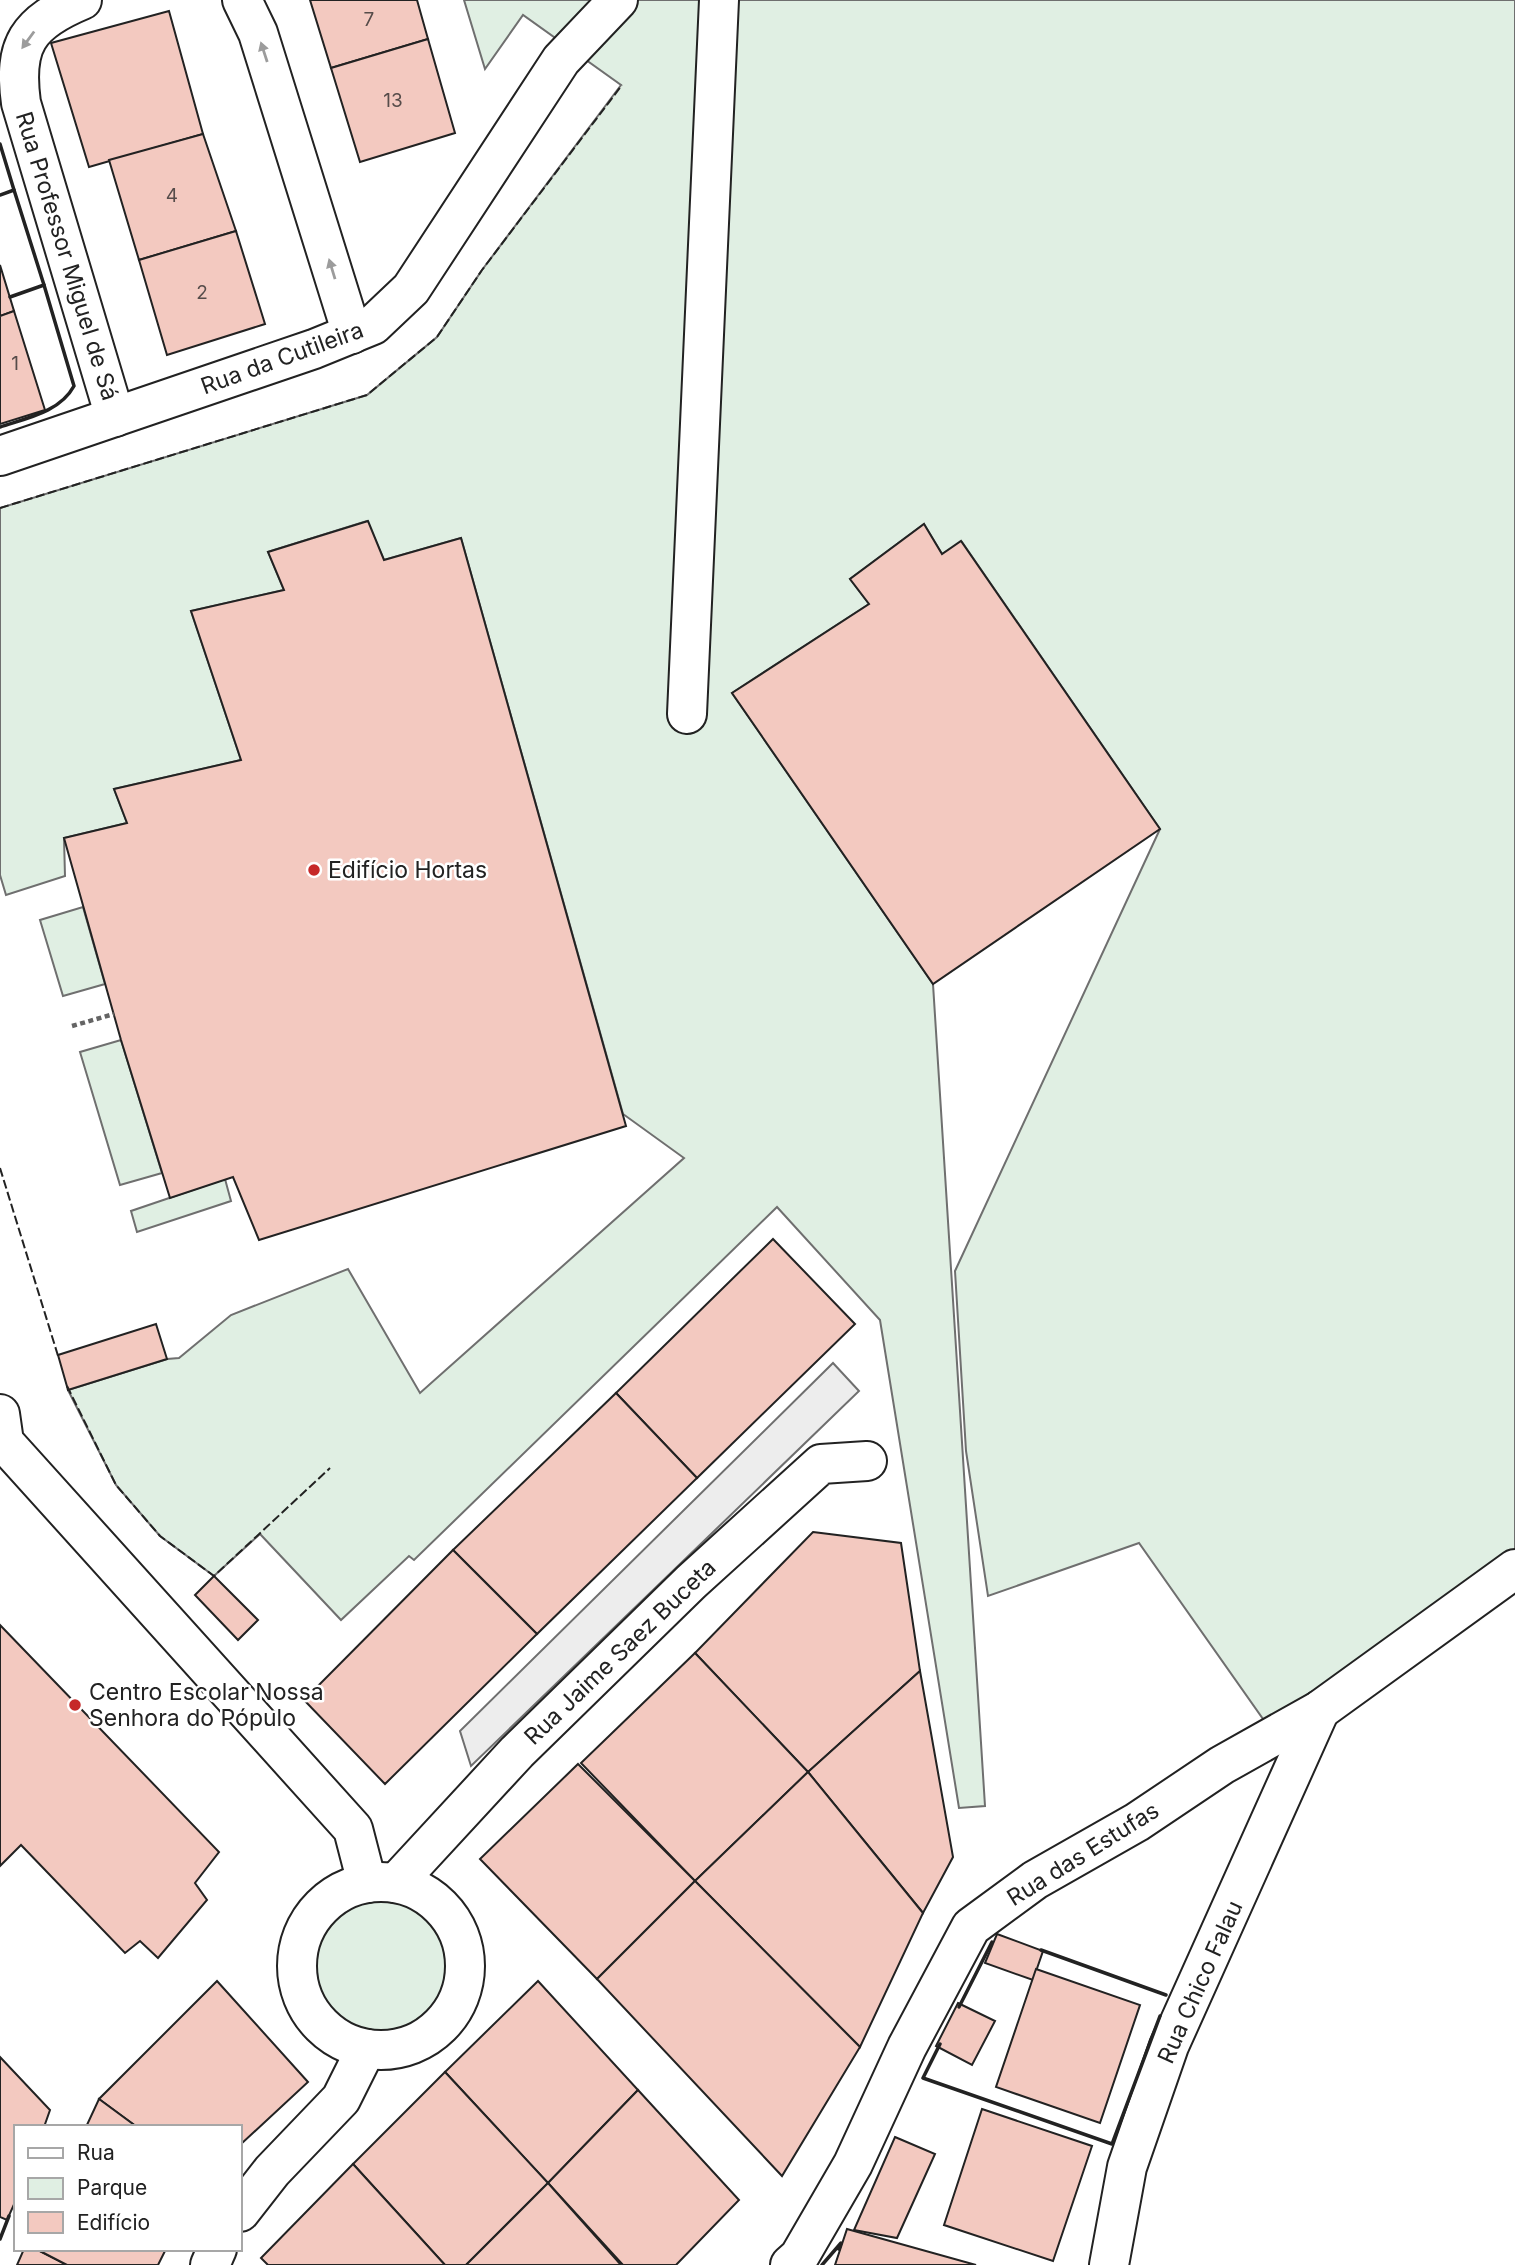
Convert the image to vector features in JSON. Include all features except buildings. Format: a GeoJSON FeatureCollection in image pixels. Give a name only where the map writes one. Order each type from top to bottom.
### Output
{"type":"FeatureCollection","features":[{"type":"Feature","properties":{"kind":"street","name":"Rua Professor Miguel de Sá"},"geometry":{"type":"LineString","coordinates":[[82,0],[55,12],[25,41],[19,54],[17,74],[21,103],[115,417]]}},
{"type":"Feature","properties":{"kind":"street"},"geometry":{"type":"LineString","coordinates":[[242,0],[258,33],[352,334]]}},
{"type":"Feature","properties":{"kind":"street","name":"Rua da Cutileira"},"geometry":{"type":"LineString","coordinates":[[0,456],[373,325],[411,289],[478,191],[561,60],[618,0]]}},
{"type":"Feature","properties":{"kind":"street"},"geometry":{"type":"LineString","coordinates":[[687,714],[719,0]]}},
{"type":"Feature","properties":{"kind":"street"},"geometry":{"type":"LineString","coordinates":[[1,1434],[354,1829],[382,1883]]}},
{"type":"Feature","properties":{"kind":"street","name":"Rua Jaime Saez Buceta"},"geometry":{"type":"LineString","coordinates":[[382,1883],[691,1582],[821,1464],[867,1461]]}},
{"type":"Feature","properties":{"kind":"street","name":"Rua das Estufas"},"geometry":{"type":"LineString","coordinates":[[790,2265],[799,2257],[853,2164],[907,2047],[971,1927],[1035,1880],[1137,1822],[1222,1765],[1320,1710],[1515,1569]]}},
{"type":"Feature","properties":{"kind":"street","name":"Rua Chico Falau"},"geometry":{"type":"LineString","coordinates":[[1109,2265],[1127,2167],[1170,2046],[1320,1710]]}},
{"type":"Feature","properties":{"kind":"street"},"geometry":{"type":"LineString","coordinates":[[382,1883],[424,1893],[446,1912],[460,1937],[465,1966],[460,1995],[445,2020],[423,2039],[388,2050],[366,2049],[339,2039],[320,2025],[302,1993],[297,1965],[300,1942],[310,1921],[325,1903],[345,1890],[382,1883]]}},
{"type":"Feature","properties":{"kind":"street"},"geometry":{"type":"LineString","coordinates":[[242,2209],[272,2171],[341,2099],[366,2049]]}},
{"type":"Feature","properties":{"kind":"path"},"geometry":{"type":"LineString","coordinates":[[72,1026],[114,1014]]}},
{"type":"Feature","properties":{"kind":"green space"},"geometry":{"type":"Polygon","coordinates":[[[464,0],[1515,0],[1515,1566],[1275,1736],[1139,1543],[988,1596],[966,1451],[955,1271],[1160,829],[962,542],[942,554],[924,524],[850,579],[869,604],[732,693],[933,984],[985,1806],[959,1808],[880,1320],[777,1207],[414,1560],[409,1556],[341,1620],[260,1534],[214,1576],[160,1536],[116,1485],[68,1390],[167,1359],[179,1358],[231,1315],[348,1269],[420,1393],[684,1158],[623,1114],[461,538],[384,560],[367,521],[268,552],[284,590],[191,611],[241,760],[114,789],[127,823],[64,838],[65,876],[6,895],[0,875],[0,508],[367,395],[437,337],[482,270],[621,85],[523,15],[485,69],[464,0]]]}},
{"type":"Feature","properties":{"kind":"green space"},"geometry":{"type":"Polygon","coordinates":[[[83,907],[105,984],[63,996],[40,920],[83,907]]]}},
{"type":"Feature","properties":{"kind":"green space"},"geometry":{"type":"Polygon","coordinates":[[[121,1040],[162,1173],[120,1185],[80,1052],[121,1040]]]}},
{"type":"Feature","properties":{"kind":"green space"},"geometry":{"type":"Polygon","coordinates":[[[225,1179],[231,1201],[137,1232],[131,1211],[225,1179]]]}},
{"type":"Feature","properties":{"kind":"green space"},"geometry":{"type":"Polygon","coordinates":[[[381,1883],[413,1889],[440,1907],[458,1934],[464,1966],[458,1998],[440,2025],[413,2043],[381,2049],[349,2043],[322,2025],[304,1998],[298,1966],[304,1934],[322,1907],[349,1889],[381,1883]]]}},
{"type":"Feature","properties":{"kind":"shaded area"},"geometry":{"type":"Polygon","coordinates":[[[833,1363],[859,1391],[471,1766],[460,1731],[833,1363]]]}},
{"type":"Feature","properties":{"kind":"fence"},"geometry":{"type":"LineString","coordinates":[[0,508],[367,395],[437,337],[482,270],[622,85]]}},
{"type":"Feature","properties":{"kind":"fence"},"geometry":{"type":"LineString","coordinates":[[0,1168],[59,1359]]}},
{"type":"Feature","properties":{"kind":"fence"},"geometry":{"type":"LineString","coordinates":[[67,1386],[116,1485],[160,1536],[214,1576],[330,1468]]}},
{"type":"Feature","properties":{"kind":"wall"},"geometry":{"type":"LineString","coordinates":[[0,144],[14,190],[0,195]]}},
{"type":"Feature","properties":{"kind":"wall"},"geometry":{"type":"LineString","coordinates":[[10,297],[44,285],[14,190]]}},
{"type":"Feature","properties":{"kind":"wall"},"geometry":{"type":"LineString","coordinates":[[0,427],[52,408],[68,395],[74,386],[44,285]]}},
{"type":"Feature","properties":{"kind":"wall"},"geometry":{"type":"LineString","coordinates":[[959,2007],[992,1942]]}},
{"type":"Feature","properties":{"kind":"wall"},"geometry":{"type":"LineString","coordinates":[[1041,1950],[1166,1995]]}},
{"type":"Feature","properties":{"kind":"wall"},"geometry":{"type":"LineString","coordinates":[[940,2044],[923,2078],[1112,2144],[1160,2016]]}},
{"type":"Feature","properties":{"kind":"wall"},"geometry":{"type":"LineString","coordinates":[[0,2239],[9,2216]]}},
{"type":"Feature","properties":{"kind":"wall"},"geometry":{"type":"LineString","coordinates":[[822,2265],[841,2243],[839,2249]]}},
{"type":"Feature","properties":{"kind":"place","name":"Edifício Hortas"},"geometry":{"type":"Point","coordinates":[314,870]}},
{"type":"Feature","properties":{"kind":"place","name":"Centro Escolar Nossa Senhora do Pópulo"},"geometry":{"type":"Point","coordinates":[75,1705]}}]}
